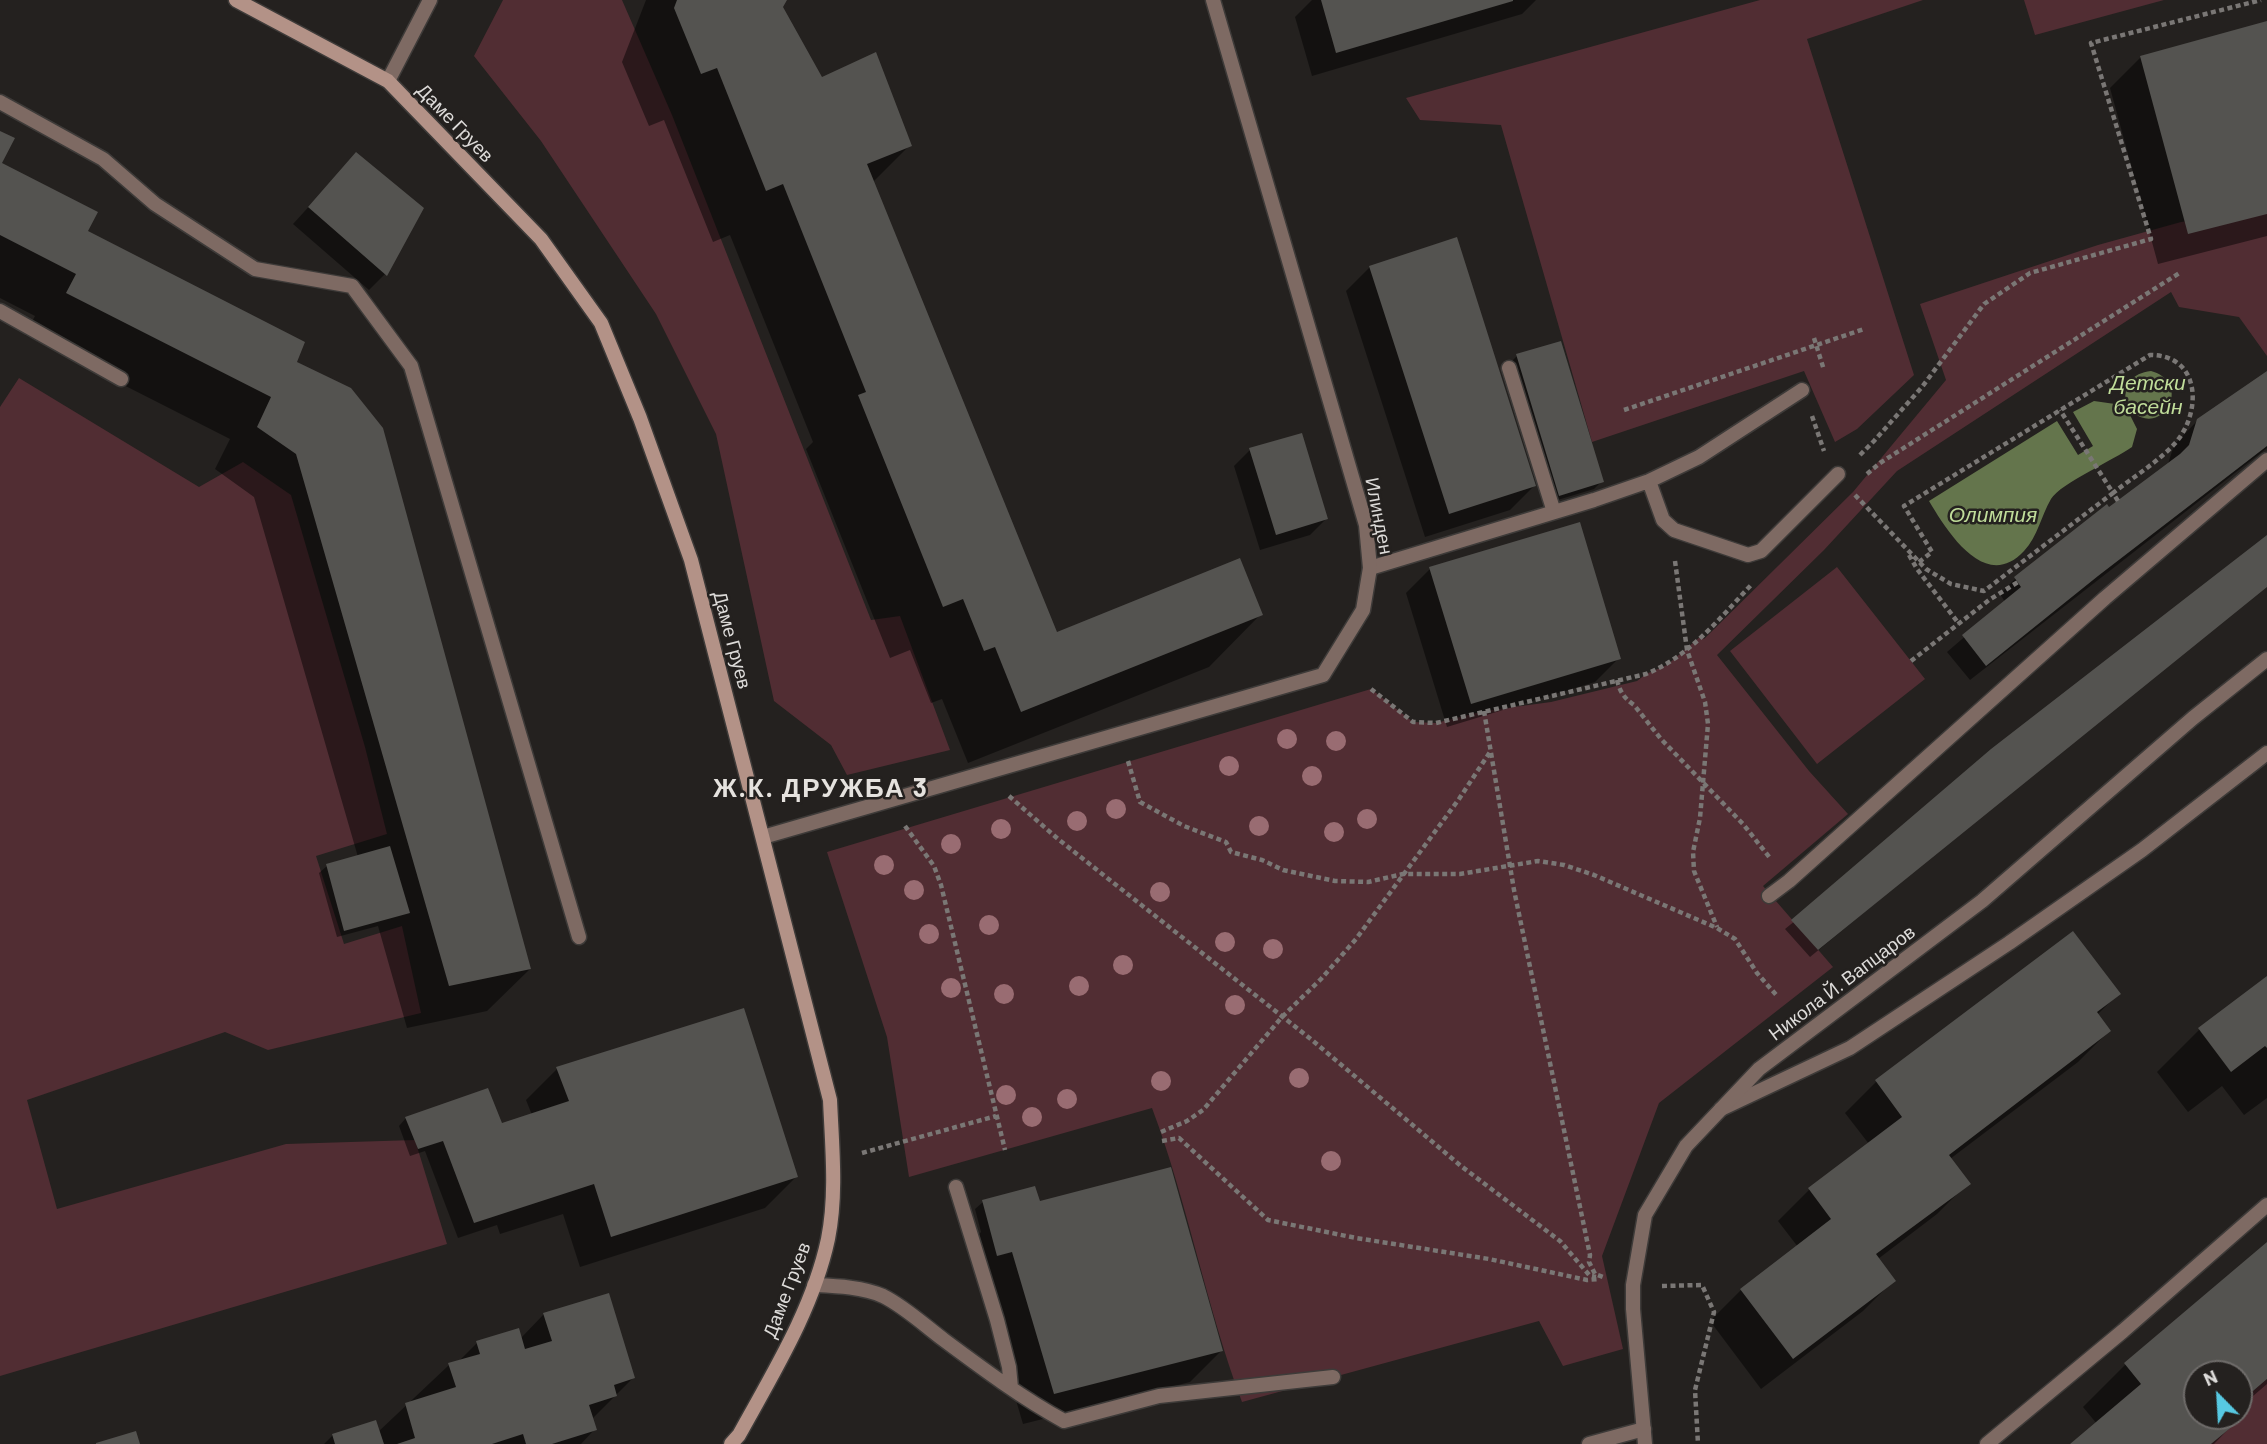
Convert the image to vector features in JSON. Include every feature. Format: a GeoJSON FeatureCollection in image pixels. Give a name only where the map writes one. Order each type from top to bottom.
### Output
{"type":"FeatureCollection","features":[{"type":"Feature","properties":{"kind":"main road","name":"Даме Груев"},"geometry":{"type":"LineString","coordinates":[[236,0],[388,81],[541,239],[601,323],[640,418],[691,560],[830,1100],[834,1189],[828,1239],[814,1285],[787,1345],[740,1435],[731,1444]]}},
{"type":"Feature","properties":{"kind":"street"},"geometry":{"type":"LineString","coordinates":[[388,81],[430,0]]}},
{"type":"Feature","properties":{"kind":"street","name":"Илинден"},"geometry":{"type":"LineString","coordinates":[[763,837],[1323,675],[1363,610],[1370,568],[1366,525],[1213,0]]}},
{"type":"Feature","properties":{"kind":"street"},"geometry":{"type":"LineString","coordinates":[[0,102],[103,159],[156,204],[255,268],[352,286],[411,366],[579,937]]}},
{"type":"Feature","properties":{"kind":"street"},"geometry":{"type":"LineString","coordinates":[[0,311],[121,379]]}},
{"type":"Feature","properties":{"kind":"street"},"geometry":{"type":"LineString","coordinates":[[1509,368],[1555,512]]}},
{"type":"Feature","properties":{"kind":"street"},"geometry":{"type":"LineString","coordinates":[[1370,568],[1649,481],[1699,457],[1802,390]]}},
{"type":"Feature","properties":{"kind":"street"},"geometry":{"type":"LineString","coordinates":[[1769,896],[2095,607],[2267,460]]}},
{"type":"Feature","properties":{"kind":"street"},"geometry":{"type":"LineString","coordinates":[[1649,481],[1663,520],[1674,530],[1748,555],[1761,551],[1838,474]]}},
{"type":"Feature","properties":{"kind":"street","name":"Никола Й. Вапцаров"},"geometry":{"type":"LineString","coordinates":[[1644,1437],[1633,1285],[1644,1215],[1686,1146],[1759,1069],[1982,901],[2193,718],[2267,659]]}},
{"type":"Feature","properties":{"kind":"street"},"geometry":{"type":"LineString","coordinates":[[1720,1109],[1850,1048],[2131,858],[2267,753]]}},
{"type":"Feature","properties":{"kind":"street"},"geometry":{"type":"LineString","coordinates":[[956,1187],[997,1320],[1009,1367],[1011,1388]]}},
{"type":"Feature","properties":{"kind":"street"},"geometry":{"type":"LineString","coordinates":[[1987,1444],[2123,1331],[2267,1205]]}},
{"type":"Feature","properties":{"kind":"street"},"geometry":{"type":"LineString","coordinates":[[814,1285],[841,1286],[880,1295],[898,1304],[1011,1388],[1064,1421],[1159,1396],[1333,1377]]}},
{"type":"Feature","properties":{"kind":"street"},"geometry":{"type":"LineString","coordinates":[[1588,1444],[1644,1437]]}},
{"type":"Feature","properties":{"kind":"path"},"geometry":{"type":"LineString","coordinates":[[1838,474],[1874,441],[1922,387],[1984,304],[2030,273],[2151,239],[2091,43],[2260,0]]}},
{"type":"Feature","properties":{"kind":"path"},"geometry":{"type":"LineString","coordinates":[[1860,481],[1880,463],[2181,271]]}},
{"type":"Feature","properties":{"kind":"path"},"geometry":{"type":"LineString","coordinates":[[1624,410],[1864,329]]}},
{"type":"Feature","properties":{"kind":"path"},"geometry":{"type":"LineString","coordinates":[[1814,338],[1821,361]]}},
{"type":"Feature","properties":{"kind":"path"},"geometry":{"type":"LineString","coordinates":[[1919,562],[1932,552],[1904,506],[2150,355],[2168,358],[2187,371],[2193,384],[2193,402],[2177,440],[1984,592]]}},
{"type":"Feature","properties":{"kind":"path"},"geometry":{"type":"LineString","coordinates":[[2060,410],[2118,501]]}},
{"type":"Feature","properties":{"kind":"path"},"geometry":{"type":"LineString","coordinates":[[1817,427],[1827,458]]}},
{"type":"Feature","properties":{"kind":"path"},"geometry":{"type":"LineString","coordinates":[[1867,508],[1926,569],[1951,584],[1984,592],[1989,600]]}},
{"type":"Feature","properties":{"kind":"path"},"geometry":{"type":"LineString","coordinates":[[1674,530],[1675,564],[1687,650],[1706,702],[1704,786],[1693,852],[1694,872],[1717,928]]}},
{"type":"Feature","properties":{"kind":"path"},"geometry":{"type":"LineString","coordinates":[[1906,548],[1917,569],[1959,624]]}},
{"type":"Feature","properties":{"kind":"path"},"geometry":{"type":"LineString","coordinates":[[1371,689],[1413,722],[1436,723],[1646,674],[1667,666],[1687,650],[1757,578]]}},
{"type":"Feature","properties":{"kind":"path"},"geometry":{"type":"LineString","coordinates":[[1912,661],[1989,600],[2018,582]]}},
{"type":"Feature","properties":{"kind":"path"},"geometry":{"type":"LineString","coordinates":[[1617,680],[1620,692],[1704,786],[1743,824],[1789,881]]}},
{"type":"Feature","properties":{"kind":"path"},"geometry":{"type":"LineString","coordinates":[[1484,711],[1510,867],[1590,1255],[1589,1262],[1598,1277]]}},
{"type":"Feature","properties":{"kind":"path"},"geometry":{"type":"LineString","coordinates":[[1120,734],[1140,802],[1184,826],[1226,842],[1231,852],[1262,860],[1283,870],[1335,881],[1368,882],[1404,874],[1460,874],[1538,861],[1564,865],[1628,889],[1717,928],[1735,939],[1757,974],[1778,997]]}},
{"type":"Feature","properties":{"kind":"path"},"geometry":{"type":"LineString","coordinates":[[1161,1132],[1187,1121],[1203,1110],[1282,1017],[1321,979],[1356,939],[1491,751]]}},
{"type":"Feature","properties":{"kind":"path"},"geometry":{"type":"LineString","coordinates":[[998,769],[1010,796],[1019,805],[1282,1017],[1461,1166],[1560,1241],[1590,1276],[1603,1277],[1587,1280],[1489,1259],[1356,1238],[1268,1220],[1179,1138],[1163,1141]]}},
{"type":"Feature","properties":{"kind":"path"},"geometry":{"type":"LineString","coordinates":[[925,852],[938,875],[950,915],[1004,1150]]}},
{"type":"Feature","properties":{"kind":"path"},"geometry":{"type":"LineString","coordinates":[[832,1163],[996,1116]]}},
{"type":"Feature","properties":{"kind":"path"},"geometry":{"type":"LineString","coordinates":[[1633,1285],[1702,1285],[1714,1312],[1695,1390],[1698,1444]]}},
{"type":"Feature","properties":{"kind":"shaded area"},"geometry":{"type":"Polygon","coordinates":[[[503,0],[622,0],[672,115],[871,620],[900,616],[950,750],[847,775],[831,745],[774,701],[716,434],[656,314],[541,141],[474,56],[503,0]]]}},
{"type":"Feature","properties":{"kind":"shaded area"},"geometry":{"type":"Polygon","coordinates":[[[1760,0],[1923,0],[1807,39],[1914,375],[1857,429],[1835,442],[1804,371],[1592,442],[1501,125],[1420,120],[1406,98],[1760,0]]]}},
{"type":"Feature","properties":{"kind":"shaded area"},"geometry":{"type":"Polygon","coordinates":[[[2024,0],[2164,0],[2035,35],[2024,0]]]}},
{"type":"Feature","properties":{"kind":"shaded area"},"geometry":{"type":"Polygon","coordinates":[[[2267,210],[2267,356],[2239,317],[2179,307],[2171,292],[1897,471],[1824,550],[1717,655],[1809,771],[1848,814],[1763,886],[1833,967],[1659,1103],[1602,1256],[1623,1349],[1563,1366],[1539,1321],[1242,1402],[1152,1108],[909,1177],[887,1037],[827,852],[1371,689],[1413,722],[1436,723],[1484,711],[1551,702],[1637,681],[1667,665],[1701,636],[1704,639],[1853,492],[1946,380],[1920,304],[2098,245],[2181,222],[2267,210]]]}},
{"type":"Feature","properties":{"kind":"shaded area"},"geometry":{"type":"Polygon","coordinates":[[[19,378],[199,487],[243,462],[291,495],[365,747],[387,834],[316,856],[344,944],[402,926],[421,1013],[268,1050],[225,1032],[27,1100],[57,1209],[286,1144],[415,1140],[447,1244],[0,1376],[0,407],[19,378]]]}},
{"type":"Feature","properties":{"kind":"shaded area"},"geometry":{"type":"Polygon","coordinates":[[[1837,567],[1925,679],[1817,764],[1730,651],[1837,567]]]}},
{"type":"Feature","properties":{"kind":"shaded area"},"geometry":{"type":"Polygon","coordinates":[[[2267,1379],[2267,1444],[2211,1444],[2227,1430],[2253,1430],[2253,1391],[2267,1379]]]}},
{"type":"Feature","properties":{"kind":"water","name":"Олимпия"},"geometry":{"type":"Polygon","coordinates":[[[2151,371],[2163,377],[2170,385],[2172,395],[2164,413],[2155,418],[2145,418],[2133,413],[2130,415],[2137,429],[2132,447],[2057,493],[2051,499],[2033,539],[2024,551],[2009,562],[1995,565],[1982,562],[1957,541],[1929,501],[2057,421],[2078,455],[2093,446],[2073,412],[2094,401],[2122,405],[2126,403],[2126,391],[2130,381],[2139,374],[2151,371]]]}},
{"type":"Feature","properties":{"kind":"building"},"geometry":{"type":"Polygon","coordinates":[[[677,0],[787,0],[783,7],[822,77],[876,52],[912,146],[867,164],[1057,632],[1240,558],[1263,615],[1021,712],[995,647],[984,651],[963,599],[943,607],[858,395],[866,392],[783,184],[766,191],[717,68],[701,74],[674,8],[677,0]]]}},
{"type":"Feature","properties":{"kind":"building"},"geometry":{"type":"Polygon","coordinates":[[[1321,0],[1513,0],[1513,1],[1336,53],[1321,0]]]}},
{"type":"Feature","properties":{"kind":"building"},"geometry":{"type":"Polygon","coordinates":[[[2267,21],[2267,214],[2188,234],[2140,56],[2267,21]]]}},
{"type":"Feature","properties":{"kind":"building"},"geometry":{"type":"Polygon","coordinates":[[[0,131],[15,138],[2,163],[98,212],[88,231],[305,342],[297,362],[351,388],[383,428],[531,969],[449,986],[296,454],[257,427],[271,397],[66,293],[76,274],[0,235],[0,131]]]}},
{"type":"Feature","properties":{"kind":"building"},"geometry":{"type":"Polygon","coordinates":[[[356,152],[424,208],[387,276],[308,207],[356,152]]]}},
{"type":"Feature","properties":{"kind":"building"},"geometry":{"type":"Polygon","coordinates":[[[1457,237],[1536,486],[1449,514],[1369,266],[1457,237]]]}},
{"type":"Feature","properties":{"kind":"building"},"geometry":{"type":"Polygon","coordinates":[[[1561,341],[1604,482],[1559,496],[1516,354],[1561,341]]]}},
{"type":"Feature","properties":{"kind":"building"},"geometry":{"type":"Polygon","coordinates":[[[2267,371],[2267,446],[1986,666],[1962,635],[2021,587],[2014,577],[2107,504],[2109,507],[2180,454],[2189,445],[2197,419],[2267,371]]]}},
{"type":"Feature","properties":{"kind":"building"},"geometry":{"type":"Polygon","coordinates":[[[1302,433],[1328,519],[1276,535],[1249,448],[1302,433]]]}},
{"type":"Feature","properties":{"kind":"building"},"geometry":{"type":"Polygon","coordinates":[[[1580,522],[1621,659],[1471,704],[1429,567],[1580,522]]]}},
{"type":"Feature","properties":{"kind":"building"},"geometry":{"type":"Polygon","coordinates":[[[2267,535],[2267,587],[1818,950],[1791,920],[1991,749],[2267,535]]]}},
{"type":"Feature","properties":{"kind":"building"},"geometry":{"type":"Polygon","coordinates":[[[390,846],[410,913],[344,931],[326,864],[390,846]]]}},
{"type":"Feature","properties":{"kind":"building"},"geometry":{"type":"Polygon","coordinates":[[[2073,931],[2121,994],[2097,1012],[2111,1031],[1949,1155],[1971,1184],[1876,1254],[1896,1281],[1793,1359],[1740,1289],[1831,1219],[1808,1188],[1902,1117],[1875,1080],[2073,931]]]}},
{"type":"Feature","properties":{"kind":"building"},"geometry":{"type":"Polygon","coordinates":[[[2267,976],[2267,1048],[2265,1046],[2231,1072],[2198,1028],[2267,976]]]}},
{"type":"Feature","properties":{"kind":"building"},"geometry":{"type":"Polygon","coordinates":[[[744,1008],[798,1177],[611,1237],[594,1184],[474,1223],[443,1141],[418,1149],[405,1117],[488,1088],[502,1123],[569,1101],[556,1067],[744,1008]]]}},
{"type":"Feature","properties":{"kind":"building"},"geometry":{"type":"Polygon","coordinates":[[[1171,1167],[1223,1351],[1054,1394],[1012,1252],[997,1256],[982,1200],[1035,1186],[1040,1201],[1171,1167]]]}},
{"type":"Feature","properties":{"kind":"building"},"geometry":{"type":"Polygon","coordinates":[[[2267,1242],[2267,1379],[2253,1391],[2253,1360],[2183,1360],[2183,1430],[2228,1430],[2211,1444],[2070,1444],[2141,1384],[2124,1363],[2267,1242]]]}},
{"type":"Feature","properties":{"kind":"building"},"geometry":{"type":"Polygon","coordinates":[[[609,1293],[635,1378],[614,1385],[617,1396],[589,1405],[597,1430],[552,1444],[526,1444],[523,1434],[492,1444],[397,1444],[415,1438],[405,1403],[456,1387],[448,1363],[480,1354],[476,1341],[519,1328],[525,1349],[552,1341],[543,1313],[609,1293]]]}},
{"type":"Feature","properties":{"kind":"building"},"geometry":{"type":"Polygon","coordinates":[[[376,1420],[384,1444],[335,1444],[332,1434],[376,1420]]]}},
{"type":"Feature","properties":{"kind":"building"},"geometry":{"type":"Polygon","coordinates":[[[136,1431],[140,1444],[96,1444],[96,1443],[136,1431]]]}},
{"type":"Feature","properties":{"kind":"district","name":"Ж.К. ДРУЖБА 3"},"geometry":{"type":"Point","coordinates":[821,788]}},
{"type":"Feature","properties":{"kind":"water label","name":"Детски басейн"},"geometry":{"type":"Point","coordinates":[2148,395]}}]}
